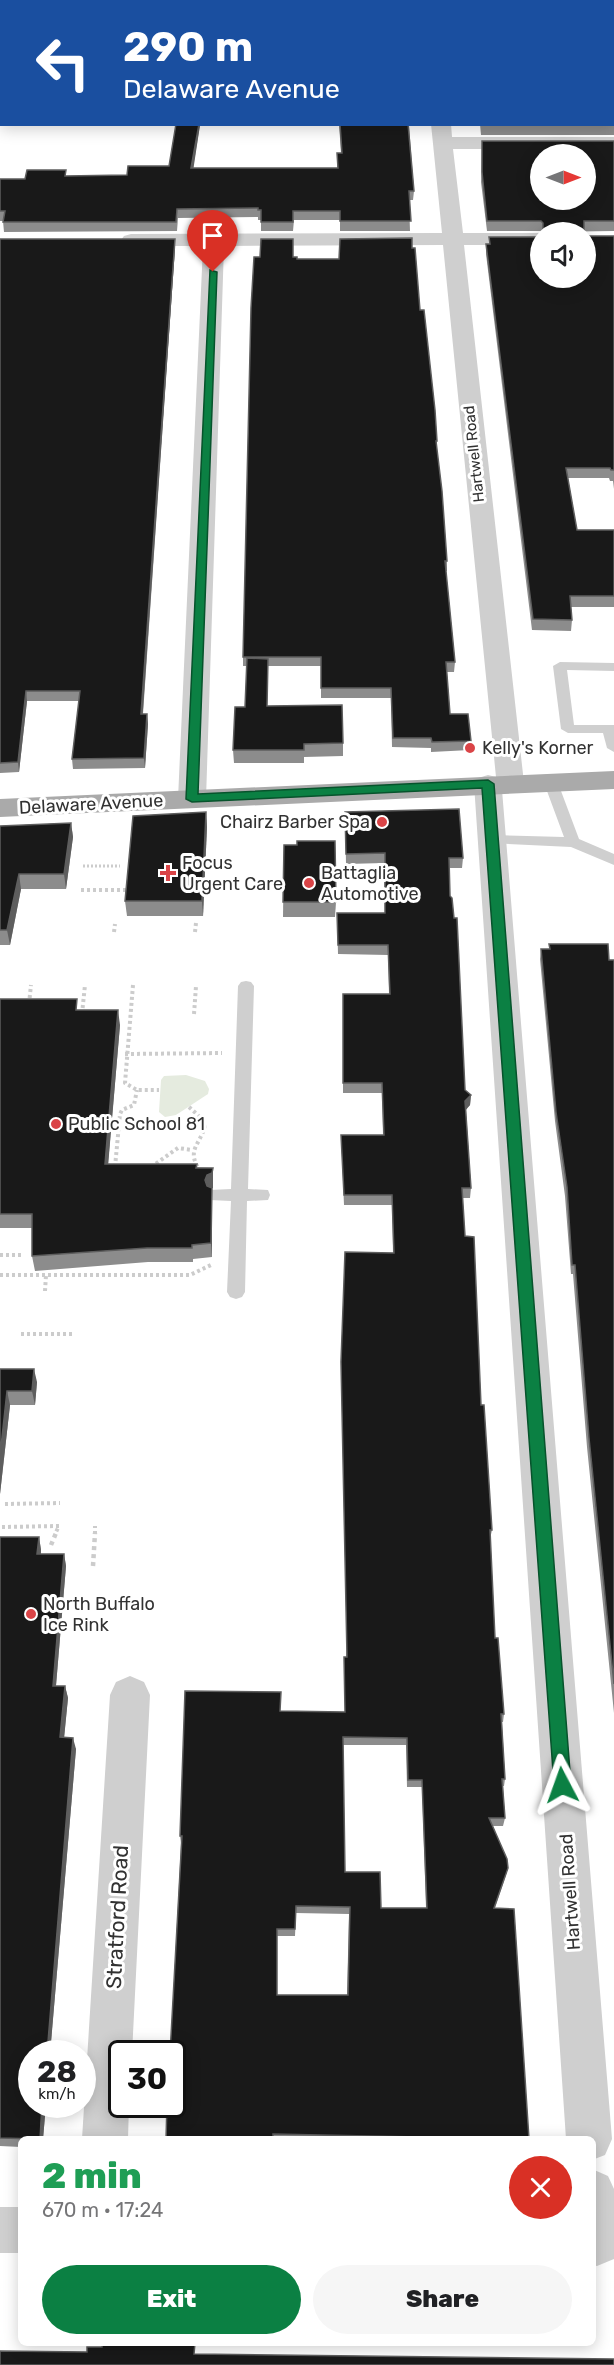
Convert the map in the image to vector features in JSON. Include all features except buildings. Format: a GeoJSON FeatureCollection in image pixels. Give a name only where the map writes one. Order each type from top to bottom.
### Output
{"type":"FeatureCollection","features":[{"type":"Feature","properties":{"kind":"main road","name":"Delaware Avenue"},"geometry":{"type":"LineString","coordinates":[[0,808],[614,780]]}},
{"type":"Feature","properties":{"kind":"street"},"geometry":{"type":"LineString","coordinates":[[441,134],[614,143]]}},
{"type":"Feature","properties":{"kind":"street","name":"Hartwell Road"},"geometry":{"type":"LineString","coordinates":[[441,134],[499,784],[493,840],[589,2136]]}},
{"type":"Feature","properties":{"kind":"street"},"geometry":{"type":"LineString","coordinates":[[108,240],[530,238]]}},
{"type":"Feature","properties":{"kind":"street"},"geometry":{"type":"LineString","coordinates":[[192,799],[214,240]]}},
{"type":"Feature","properties":{"kind":"street","name":"Stratford Road"},"geometry":{"type":"LineString","coordinates":[[105,2136],[130,1695]]}},
{"type":"Feature","properties":{"kind":"street"},"geometry":{"type":"LineString","coordinates":[[596,2215],[601,2243]]}},
{"type":"Feature","properties":{"kind":"street"},"geometry":{"type":"LineString","coordinates":[[0,2230],[18,2230]]}},
{"type":"Feature","properties":{"kind":"lane"},"geometry":{"type":"LineString","coordinates":[[614,667],[560,666],[568,729],[612,729],[614,748]]}},
{"type":"Feature","properties":{"kind":"lane"},"geometry":{"type":"LineString","coordinates":[[551,783],[573,842]]}},
{"type":"Feature","properties":{"kind":"lane"},"geometry":{"type":"LineString","coordinates":[[493,840],[573,842],[614,860]]}},
{"type":"Feature","properties":{"kind":"lane"},"geometry":{"type":"LineString","coordinates":[[236,1292],[246,986]]}},
{"type":"Feature","properties":{"kind":"lane"},"geometry":{"type":"LineString","coordinates":[[216,1195],[262,1195]]}},
{"type":"Feature","properties":{"kind":"path"},"geometry":{"type":"LineString","coordinates":[[83,866],[120,866]]}},
{"type":"Feature","properties":{"kind":"path"},"geometry":{"type":"LineString","coordinates":[[81,890],[126,890]]}},
{"type":"Feature","properties":{"kind":"path"},"geometry":{"type":"LineString","coordinates":[[195,932],[196,922]]}},
{"type":"Feature","properties":{"kind":"path"},"geometry":{"type":"LineString","coordinates":[[114,932],[115,924]]}},
{"type":"Feature","properties":{"kind":"path"},"geometry":{"type":"LineString","coordinates":[[28,1013],[31,985]]}},
{"type":"Feature","properties":{"kind":"path"},"geometry":{"type":"LineString","coordinates":[[81,1023],[85,985]]}},
{"type":"Feature","properties":{"kind":"path"},"geometry":{"type":"LineString","coordinates":[[133,985],[125,1083],[137,1090],[159,1090]]}},
{"type":"Feature","properties":{"kind":"path"},"geometry":{"type":"LineString","coordinates":[[194,1014],[196,986]]}},
{"type":"Feature","properties":{"kind":"path"},"geometry":{"type":"LineString","coordinates":[[126,1054],[229,1053]]}},
{"type":"Feature","properties":{"kind":"path"},"geometry":{"type":"LineString","coordinates":[[119,1171],[113,1162],[118,1139],[119,1114],[134,1104],[137,1090]]}},
{"type":"Feature","properties":{"kind":"path"},"geometry":{"type":"LineString","coordinates":[[189,1107],[201,1118],[205,1127],[192,1150],[195,1163],[205,1177]]}},
{"type":"Feature","properties":{"kind":"path"},"geometry":{"type":"LineString","coordinates":[[144,1171],[178,1148],[192,1150]]}},
{"type":"Feature","properties":{"kind":"path"},"geometry":{"type":"LineString","coordinates":[[0,1255],[21,1255]]}},
{"type":"Feature","properties":{"kind":"path"},"geometry":{"type":"LineString","coordinates":[[0,1275],[190,1275],[208,1268]]}},
{"type":"Feature","properties":{"kind":"path"},"geometry":{"type":"LineString","coordinates":[[45,1291],[46,1275]]}},
{"type":"Feature","properties":{"kind":"path"},"geometry":{"type":"LineString","coordinates":[[21,1334],[75,1334]]}},
{"type":"Feature","properties":{"kind":"path"},"geometry":{"type":"LineString","coordinates":[[5,1504],[60,1503]]}},
{"type":"Feature","properties":{"kind":"path"},"geometry":{"type":"LineString","coordinates":[[2,1527],[59,1526],[51,1545]]}},
{"type":"Feature","properties":{"kind":"path"},"geometry":{"type":"LineString","coordinates":[[93,1566],[95,1526]]}},
{"type":"Feature","properties":{"kind":"shaded area"},"geometry":{"type":"Polygon","coordinates":[[[186,1075],[205,1081],[209,1089],[208,1094],[176,1115],[165,1117],[159,1112],[161,1080],[164,1076],[186,1075]]]}},
{"type":"Feature","properties":{"kind":"place","name":"Kelly's Korner"},"geometry":{"type":"Point","coordinates":[470,748]}},
{"type":"Feature","properties":{"kind":"place","name":"Chairz Barber Spa"},"geometry":{"type":"Point","coordinates":[382,822]}},
{"type":"Feature","properties":{"kind":"place","name":"Focus Urgent Care"},"geometry":{"type":"Point","coordinates":[168,873]}},
{"type":"Feature","properties":{"kind":"place","name":"Battaglia Automotive"},"geometry":{"type":"Point","coordinates":[309,883]}},
{"type":"Feature","properties":{"kind":"place","name":"Public School 81"},"geometry":{"type":"Point","coordinates":[56,1124]}},
{"type":"Feature","properties":{"kind":"place","name":"North Buffalo Ice Rink"},"geometry":{"type":"Point","coordinates":[31,1614]}},
{"type":"Feature","properties":{"kind":"route"},"geometry":{"type":"LineString","coordinates":[[213,272],[192,799],[488,784],[562,1785]]}}]}
